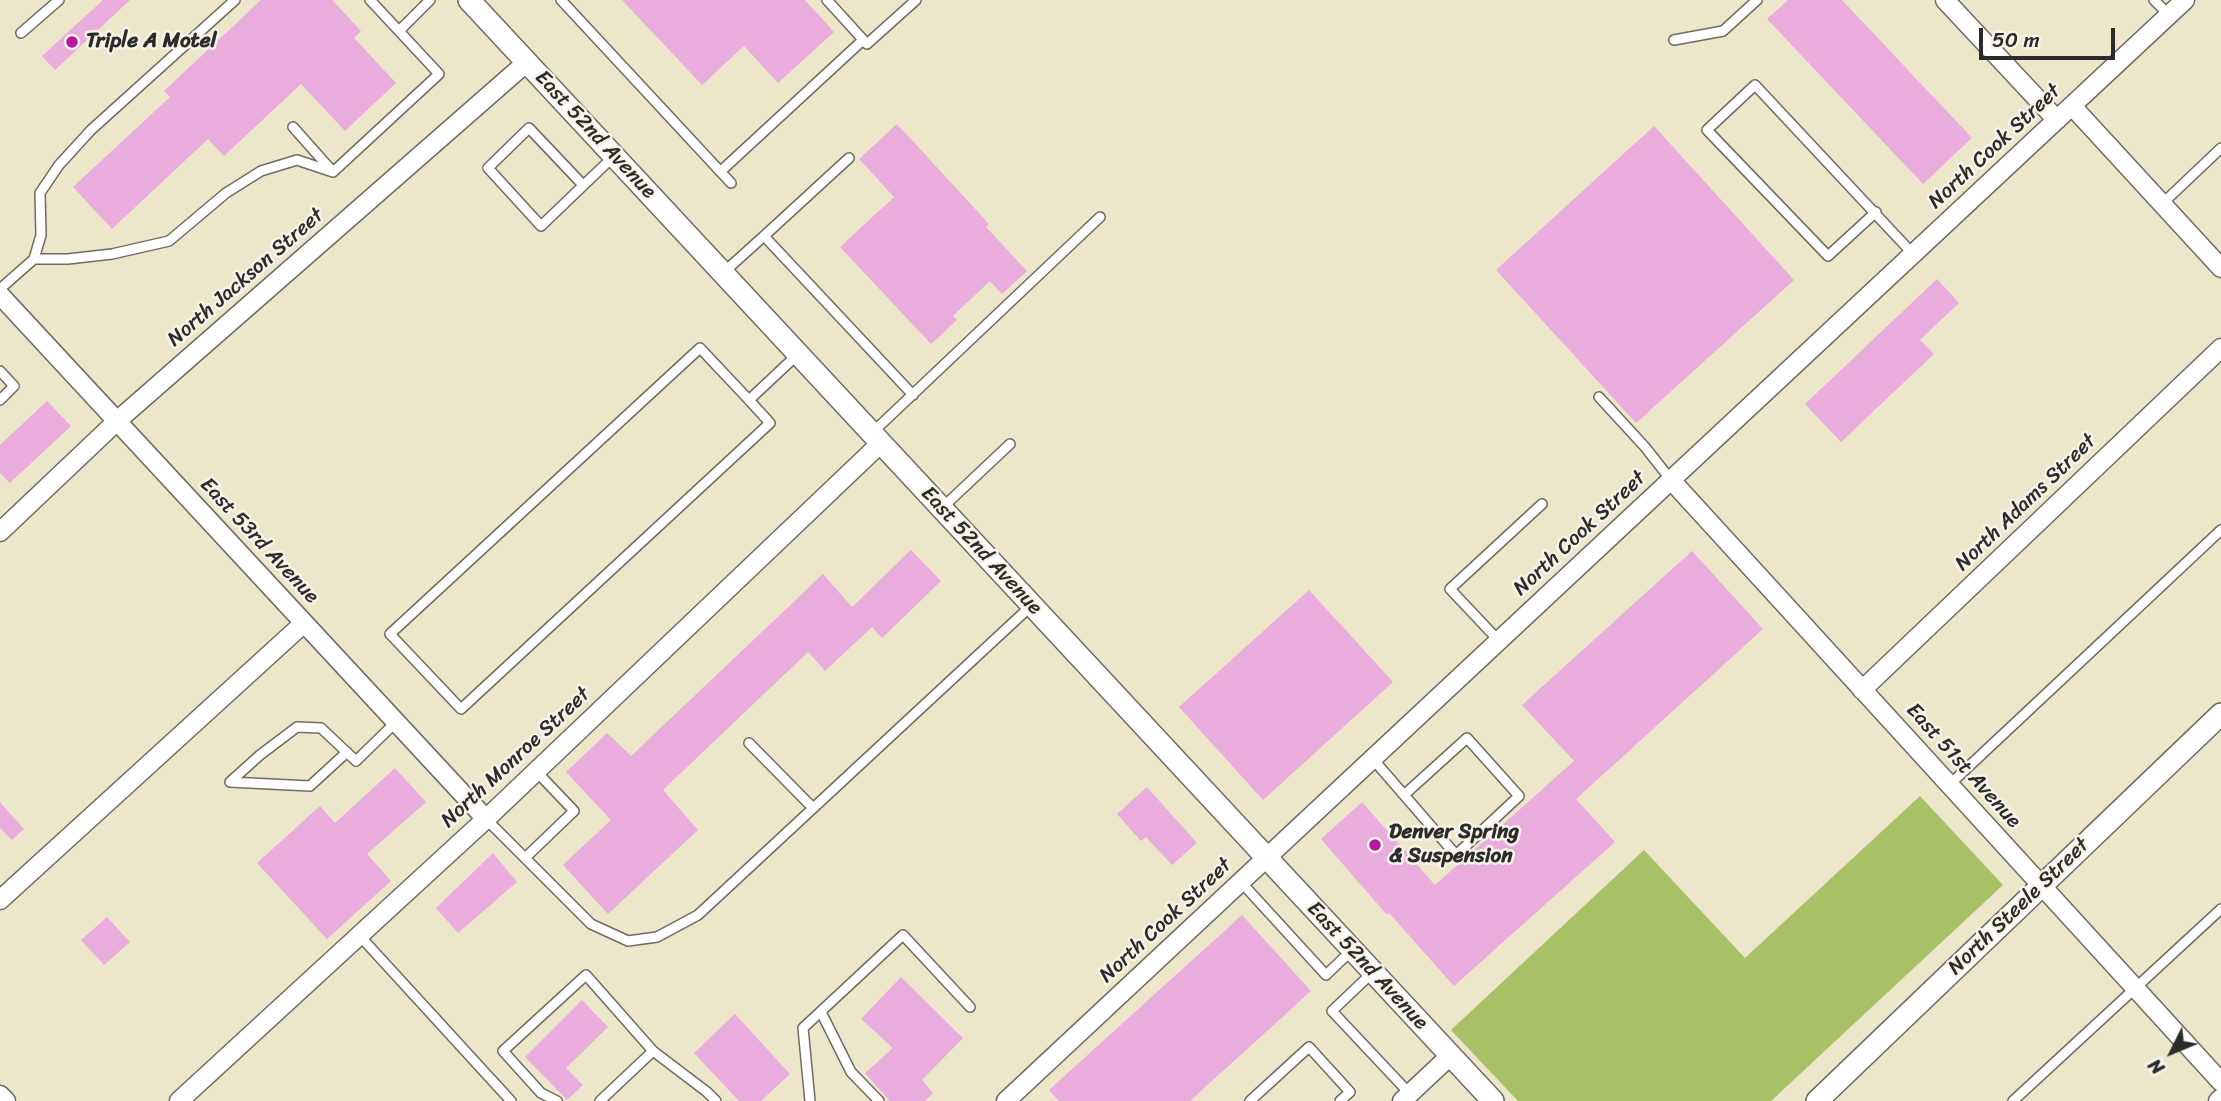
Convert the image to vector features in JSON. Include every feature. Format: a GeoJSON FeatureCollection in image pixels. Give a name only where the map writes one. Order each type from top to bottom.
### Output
{"type":"FeatureCollection","features":[{"type":"Feature","properties":{"kind":"street","name":"East 52nd Avenue"},"geometry":{"type":"LineString","coordinates":[[469,0],[1493,1101]]}},
{"type":"Feature","properties":{"kind":"street"},"geometry":{"type":"LineString","coordinates":[[1945,0],[2057,120]]}},
{"type":"Feature","properties":{"kind":"street","name":"North Cook Street"},"geometry":{"type":"LineString","coordinates":[[1006,1101],[2185,0]]}},
{"type":"Feature","properties":{"kind":"street","name":"North Jackson Street"},"geometry":{"type":"LineString","coordinates":[[0,532],[117,421],[527,62]]}},
{"type":"Feature","properties":{"kind":"street"},"geometry":{"type":"LineString","coordinates":[[2072,106],[2221,268]]}},
{"type":"Feature","properties":{"kind":"street","name":"East 53rd Avenue"},"geometry":{"type":"LineString","coordinates":[[0,295],[486,819]]}},
{"type":"Feature","properties":{"kind":"street","name":"North Adams Street"},"geometry":{"type":"LineString","coordinates":[[1862,690],[2221,348]]}},
{"type":"Feature","properties":{"kind":"street","name":"North Monroe Street"},"geometry":{"type":"LineString","coordinates":[[178,1101],[486,819],[876,438]]}},
{"type":"Feature","properties":{"kind":"street","name":"East 51st Avenue"},"geometry":{"type":"LineString","coordinates":[[1671,480],[2221,1082]]}},
{"type":"Feature","properties":{"kind":"street"},"geometry":{"type":"LineString","coordinates":[[0,900],[304,623]]}},
{"type":"Feature","properties":{"kind":"street","name":"North Steele Street"},"geometry":{"type":"LineString","coordinates":[[1817,1101],[2221,714]]}},
{"type":"Feature","properties":{"kind":"street"},"geometry":{"type":"LineString","coordinates":[[1406,1097],[1451,1055]]}},
{"type":"Feature","properties":{"kind":"street"},"geometry":{"type":"LineString","coordinates":[[0,1095],[6,1101]]}},
{"type":"Feature","properties":{"kind":"lane"},"geometry":{"type":"LineString","coordinates":[[21,33],[59,0]]}},
{"type":"Feature","properties":{"kind":"lane"},"geometry":{"type":"LineString","coordinates":[[0,289],[34,259],[41,235],[40,193],[60,165],[91,130],[235,0]]}},
{"type":"Feature","properties":{"kind":"lane"},"geometry":{"type":"LineString","coordinates":[[333,172],[439,74],[370,0]]}},
{"type":"Feature","properties":{"kind":"lane"},"geometry":{"type":"LineString","coordinates":[[399,31],[430,0]]}},
{"type":"Feature","properties":{"kind":"lane"},"geometry":{"type":"LineString","coordinates":[[561,0],[732,183]]}},
{"type":"Feature","properties":{"kind":"lane"},"geometry":{"type":"LineString","coordinates":[[827,0],[867,44],[916,0]]}},
{"type":"Feature","properties":{"kind":"lane"},"geometry":{"type":"LineString","coordinates":[[1674,40],[1723,31],[1757,0]]}},
{"type":"Feature","properties":{"kind":"lane"},"geometry":{"type":"LineString","coordinates":[[2154,0],[2169,15]]}},
{"type":"Feature","properties":{"kind":"lane"},"geometry":{"type":"LineString","coordinates":[[721,171],[863,40]]}},
{"type":"Feature","properties":{"kind":"lane"},"geometry":{"type":"LineString","coordinates":[[1875,212],[1828,256],[1707,130],[1755,85],[1875,212],[1913,254]]}},
{"type":"Feature","properties":{"kind":"lane"},"geometry":{"type":"LineString","coordinates":[[293,127],[333,172]]}},
{"type":"Feature","properties":{"kind":"lane"},"geometry":{"type":"LineString","coordinates":[[583,185],[530,128],[488,168],[541,226],[614,156]]}},
{"type":"Feature","properties":{"kind":"lane"},"geometry":{"type":"LineString","coordinates":[[2162,204],[2221,148]]}},
{"type":"Feature","properties":{"kind":"lane"},"geometry":{"type":"LineString","coordinates":[[723,273],[849,158]]}},
{"type":"Feature","properties":{"kind":"lane"},"geometry":{"type":"LineString","coordinates":[[34,259],[68,260],[112,254],[169,241],[226,193],[261,171],[297,160],[333,172]]}},
{"type":"Feature","properties":{"kind":"lane"},"geometry":{"type":"LineString","coordinates":[[876,438],[913,395],[1100,218]]}},
{"type":"Feature","properties":{"kind":"lane"},"geometry":{"type":"LineString","coordinates":[[764,236],[913,395]]}},
{"type":"Feature","properties":{"kind":"lane"},"geometry":{"type":"LineString","coordinates":[[700,348],[749,400],[770,423],[461,709],[390,634],[700,348]]}},
{"type":"Feature","properties":{"kind":"lane"},"geometry":{"type":"LineString","coordinates":[[749,400],[798,354]]}},
{"type":"Feature","properties":{"kind":"lane"},"geometry":{"type":"LineString","coordinates":[[0,371],[14,386],[0,400]]}},
{"type":"Feature","properties":{"kind":"lane"},"geometry":{"type":"LineString","coordinates":[[1599,397],[1671,480]]}},
{"type":"Feature","properties":{"kind":"lane"},"geometry":{"type":"LineString","coordinates":[[942,508],[1010,444]]}},
{"type":"Feature","properties":{"kind":"lane"},"geometry":{"type":"LineString","coordinates":[[1499,641],[1450,589],[1542,505]]}},
{"type":"Feature","properties":{"kind":"lane"},"geometry":{"type":"LineString","coordinates":[[1950,785],[2221,530]]}},
{"type":"Feature","properties":{"kind":"lane"},"geometry":{"type":"LineString","coordinates":[[486,819],[591,924],[628,941],[657,937],[698,915],[1032,605]]}},
{"type":"Feature","properties":{"kind":"lane"},"geometry":{"type":"LineString","coordinates":[[346,752],[310,786],[230,782],[297,727],[321,728],[356,761],[396,722]]}},
{"type":"Feature","properties":{"kind":"lane"},"geometry":{"type":"LineString","coordinates":[[1371,758],[1456,855],[1519,796],[1466,738],[1404,795]]}},
{"type":"Feature","properties":{"kind":"lane"},"geometry":{"type":"LineString","coordinates":[[749,743],[813,808]]}},
{"type":"Feature","properties":{"kind":"lane"},"geometry":{"type":"LineString","coordinates":[[525,858],[574,811],[536,771]]}},
{"type":"Feature","properties":{"kind":"lane"},"geometry":{"type":"LineString","coordinates":[[1241,882],[1326,975],[1353,950]]}},
{"type":"Feature","properties":{"kind":"lane"},"geometry":{"type":"LineString","coordinates":[[2013,1101],[2221,909]]}},
{"type":"Feature","properties":{"kind":"lane"},"geometry":{"type":"LineString","coordinates":[[359,935],[511,1101]]}},
{"type":"Feature","properties":{"kind":"lane"},"geometry":{"type":"LineString","coordinates":[[810,1101],[803,1028],[903,935],[970,1007]]}},
{"type":"Feature","properties":{"kind":"lane"},"geometry":{"type":"LineString","coordinates":[[1373,972],[1332,1011],[1406,1097]]}},
{"type":"Feature","properties":{"kind":"lane"},"geometry":{"type":"LineString","coordinates":[[557,1101],[541,1093],[503,1051],[586,975],[653,1051],[716,1101]]}},
{"type":"Feature","properties":{"kind":"lane"},"geometry":{"type":"LineString","coordinates":[[821,1012],[851,1072],[879,1101]]}},
{"type":"Feature","properties":{"kind":"lane"},"geometry":{"type":"LineString","coordinates":[[1250,1101],[1309,1047],[1350,1092],[1340,1101]]}},
{"type":"Feature","properties":{"kind":"lane"},"geometry":{"type":"LineString","coordinates":[[600,1101],[653,1051]]}},
{"type":"Feature","properties":{"kind":"green space"},"geometry":{"type":"Polygon","coordinates":[[[1920,796],[2003,885],[1771,1101],[1518,1101],[1451,1030],[1644,850],[1745,958],[1920,796]]]}},
{"type":"Feature","properties":{"kind":"building","name":"Triple A Motel"},"geometry":{"type":"Polygon","coordinates":[[[103,0],[130,0],[55,70],[42,56],[103,0]]]}},
{"type":"Feature","properties":{"kind":"building"},"geometry":{"type":"Polygon","coordinates":[[[261,0],[332,0],[361,31],[354,38],[396,83],[345,131],[301,84],[224,156],[208,139],[112,229],[73,187],[170,97],[164,91],[261,0]]]}},
{"type":"Feature","properties":{"kind":"building"},"geometry":{"type":"Polygon","coordinates":[[[622,0],[805,0],[834,32],[778,83],[744,46],[702,85],[622,0]]]}},
{"type":"Feature","properties":{"kind":"building"},"geometry":{"type":"Polygon","coordinates":[[[1788,0],[1842,0],[1972,138],[1923,184],[1767,19],[1788,0]]]}},
{"type":"Feature","properties":{"kind":"building"},"geometry":{"type":"Polygon","coordinates":[[[897,124],[989,224],[986,227],[1027,271],[1002,294],[990,281],[953,316],[957,320],[931,344],[840,247],[894,197],[859,159],[897,124]]]}},
{"type":"Feature","properties":{"kind":"building"},"geometry":{"type":"Polygon","coordinates":[[[1654,126],[1794,280],[1636,423],[1496,270],[1654,126]]]}},
{"type":"Feature","properties":{"kind":"building"},"geometry":{"type":"Polygon","coordinates":[[[1937,279],[1959,303],[1920,340],[1934,354],[1841,442],[1805,404],[1937,279]]]}},
{"type":"Feature","properties":{"kind":"building"},"geometry":{"type":"Polygon","coordinates":[[[47,401],[71,426],[10,483],[0,473],[0,445],[47,401]]]}},
{"type":"Feature","properties":{"kind":"building"},"geometry":{"type":"Polygon","coordinates":[[[911,550],[941,581],[882,638],[872,627],[825,671],[808,652],[663,790],[698,830],[608,914],[563,865],[611,820],[566,772],[607,733],[631,756],[823,574],[852,607],[911,550]]]}},
{"type":"Feature","properties":{"kind":"building"},"geometry":{"type":"Polygon","coordinates":[[[1692,551],[1763,629],[1576,799],[1615,842],[1454,986],[1321,839],[1362,802],[1435,885],[1574,761],[1522,705],[1692,551]]]}},
{"type":"Feature","properties":{"kind":"building"},"geometry":{"type":"Polygon","coordinates":[[[1309,590],[1393,682],[1263,800],[1179,707],[1309,590]]]}},
{"type":"Feature","properties":{"kind":"building"},"geometry":{"type":"Polygon","coordinates":[[[395,768],[426,802],[367,854],[391,881],[327,939],[257,863],[320,806],[335,823],[395,768]]]}},
{"type":"Feature","properties":{"kind":"building"},"geometry":{"type":"Polygon","coordinates":[[[1147,787],[1197,843],[1172,865],[1146,837],[1141,841],[1117,814],[1147,787]]]}},
{"type":"Feature","properties":{"kind":"building"},"geometry":{"type":"Polygon","coordinates":[[[0,802],[24,829],[12,840],[0,828],[0,802]]]}},
{"type":"Feature","properties":{"kind":"building"},"geometry":{"type":"Polygon","coordinates":[[[493,853],[517,882],[458,933],[436,908],[493,853]]]}},
{"type":"Feature","properties":{"kind":"building"},"geometry":{"type":"Polygon","coordinates":[[[1242,915],[1311,991],[1190,1101],[1059,1101],[1049,1090],[1242,915]]]}},
{"type":"Feature","properties":{"kind":"building"},"geometry":{"type":"Polygon","coordinates":[[[107,917],[130,942],[104,965],[81,940],[107,917]]]}},
{"type":"Feature","properties":{"kind":"building"},"geometry":{"type":"Polygon","coordinates":[[[901,977],[963,1038],[922,1080],[933,1093],[925,1101],[890,1101],[865,1073],[893,1048],[861,1019],[901,977]]]}},
{"type":"Feature","properties":{"kind":"building"},"geometry":{"type":"Polygon","coordinates":[[[582,1000],[608,1027],[566,1068],[583,1085],[567,1100],[525,1057],[582,1000]]]}},
{"type":"Feature","properties":{"kind":"building"},"geometry":{"type":"Polygon","coordinates":[[[735,1014],[790,1074],[761,1101],[739,1101],[694,1053],[735,1014]]]}},
{"type":"Feature","properties":{"kind":"place","name":"Triple A Motel"},"geometry":{"type":"Point","coordinates":[72,42]}},
{"type":"Feature","properties":{"kind":"place","name":"Denver Spring & Suspension"},"geometry":{"type":"Point","coordinates":[1375,845]}}]}
